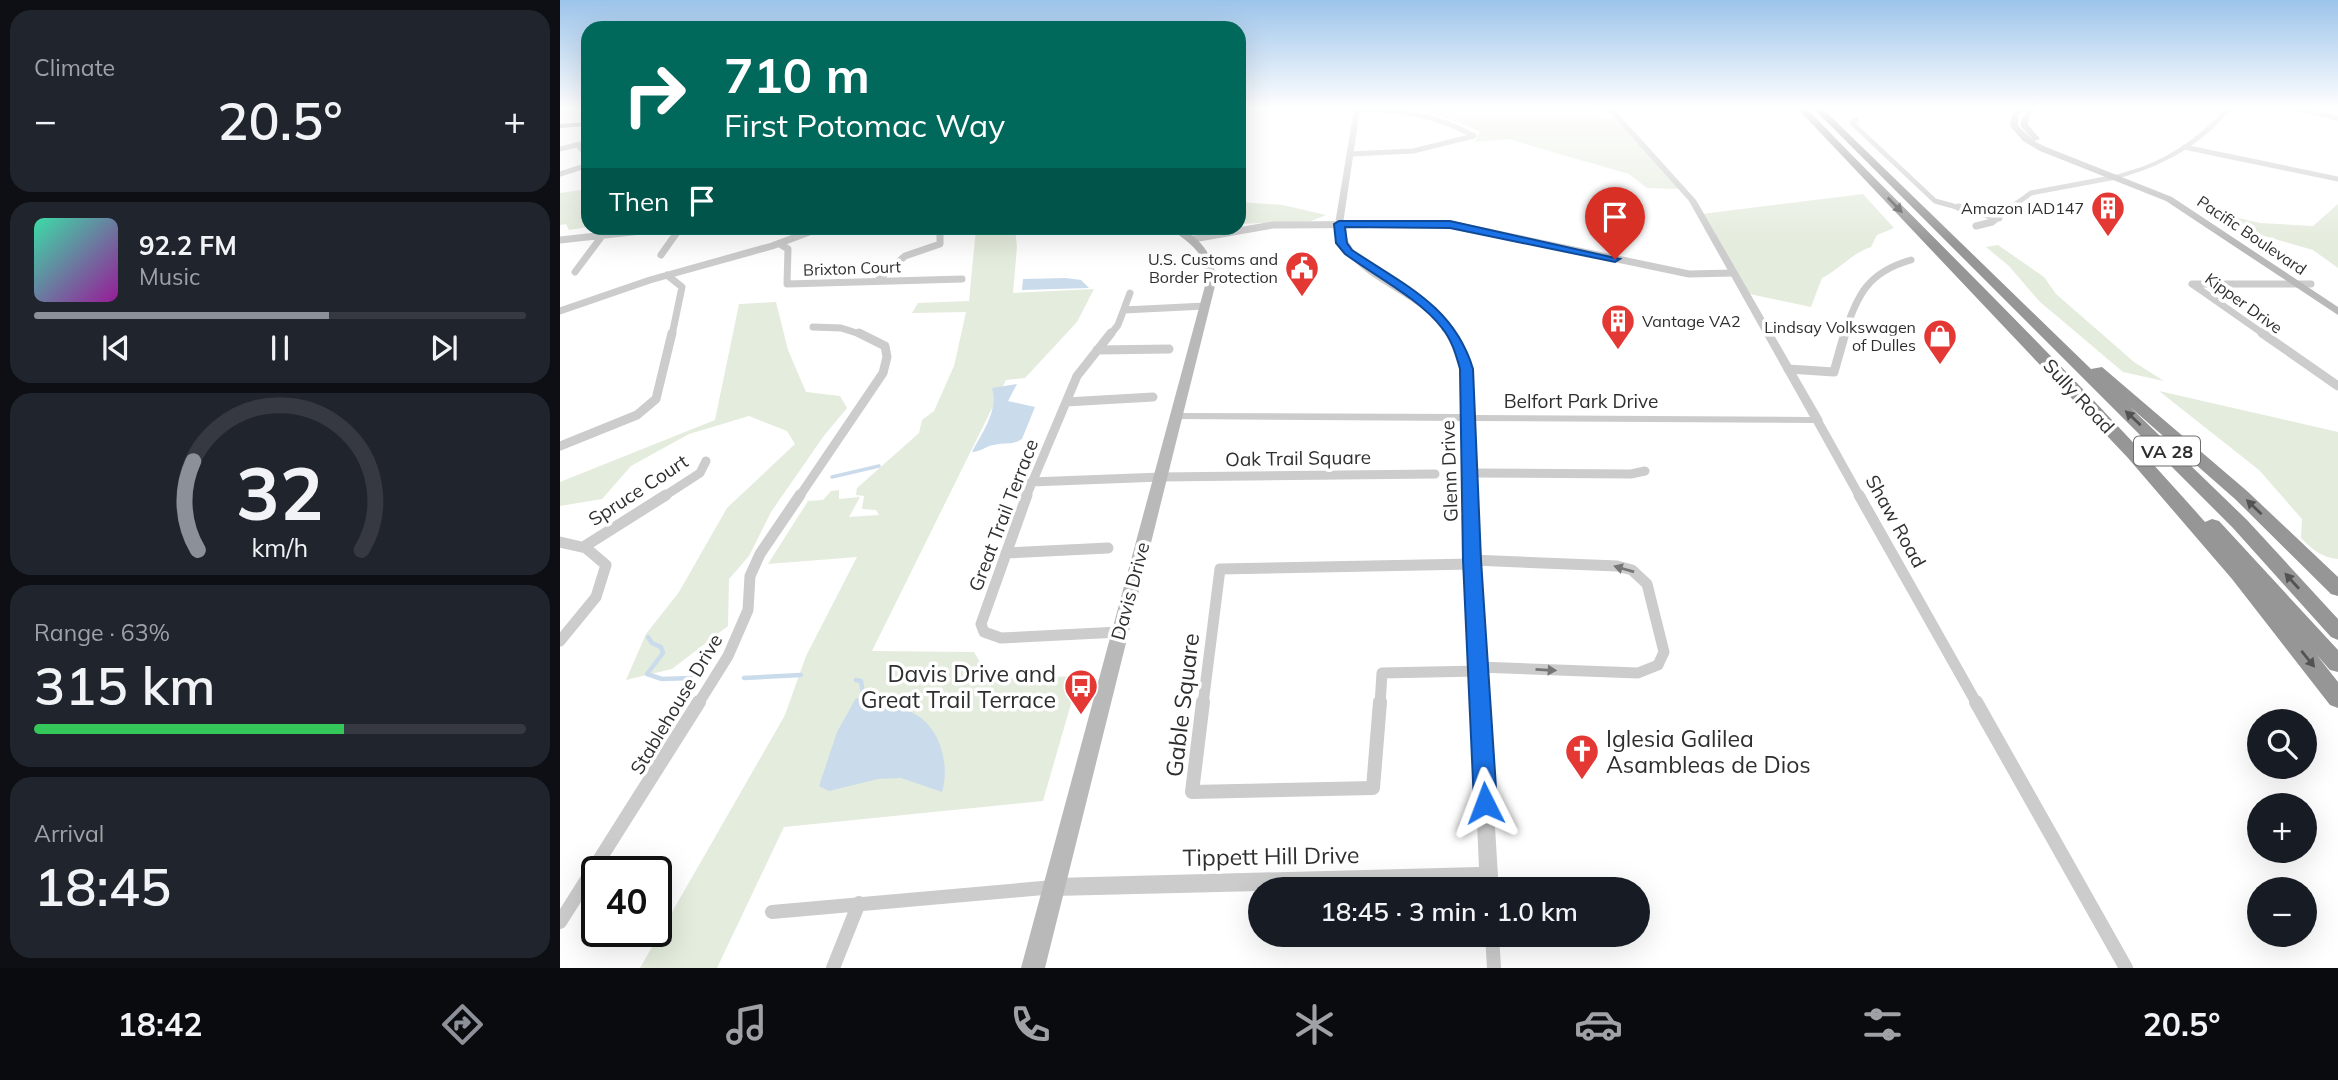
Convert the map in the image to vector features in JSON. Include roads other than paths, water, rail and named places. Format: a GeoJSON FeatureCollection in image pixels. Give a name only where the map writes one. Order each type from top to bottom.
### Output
{"type":"FeatureCollection","features":[{"type":"Feature","properties":{"kind":"highway","name":"Sully Road"},"geometry":{"type":"LineString","coordinates":[[1853,154],[2154,475],[2260,600],[2338,699]]}},
{"type":"Feature","properties":{"kind":"highway","name":"Sully Road"},"geometry":{"type":"LineString","coordinates":[[1865,154],[2240,524],[2338,632]]}},
{"type":"Feature","properties":{"kind":"highway"},"geometry":{"type":"LineString","coordinates":[[1988,276],[2241,495],[2338,589]]}},
{"type":"Feature","properties":{"kind":"highway"},"geometry":{"type":"LineString","coordinates":[[2154,475],[2190,502],[2338,664]]}},
{"type":"Feature","properties":{"kind":"main road","name":"Pacific Boulevard"},"geometry":{"type":"LineString","coordinates":[[2053,154],[2120,176],[2178,204],[2338,312]]}},
{"type":"Feature","properties":{"kind":"main road","name":"Pacific Boulevard"},"geometry":{"type":"LineString","coordinates":[[2066,154],[2182,199],[2338,302]]}},
{"type":"Feature","properties":{"kind":"main road","name":"Davis Drive"},"geometry":{"type":"LineString","coordinates":[[1033,968],[1211,282],[1210,263],[1206,254],[1186,235]]}},
{"type":"Feature","properties":{"kind":"street"},"geometry":{"type":"LineString","coordinates":[[1339,224],[1350,154]]}},
{"type":"Feature","properties":{"kind":"street","name":"Shaw Road"},"geometry":{"type":"LineString","coordinates":[[1651,154],[1692,200],[2126,968]]}},
{"type":"Feature","properties":{"kind":"street"},"geometry":{"type":"LineString","coordinates":[[1885,154],[1935,201],[1999,218]]}},
{"type":"Feature","properties":{"kind":"street"},"geometry":{"type":"LineString","coordinates":[[1976,226],[1989,225],[2031,192],[2120,176],[2147,168],[2171,154]]}},
{"type":"Feature","properties":{"kind":"street"},"geometry":{"type":"LineString","coordinates":[[2219,154],[2338,179]]}},
{"type":"Feature","properties":{"kind":"street"},"geometry":{"type":"LineString","coordinates":[[560,174],[581,168]]}},
{"type":"Feature","properties":{"kind":"street"},"geometry":{"type":"LineString","coordinates":[[1246,228],[1339,224],[1450,225],[1689,274],[1733,273]]}},
{"type":"Feature","properties":{"kind":"street","name":"Glenn Drive"},"geometry":{"type":"LineString","coordinates":[[1339,224],[1342,243],[1349,252],[1434,312],[1450,329],[1461,349],[1466,369],[1472,562],[1489,877]]}},
{"type":"Feature","properties":{"kind":"street"},"geometry":{"type":"LineString","coordinates":[[560,240],[610,235]]}},
{"type":"Feature","properties":{"kind":"street"},"geometry":{"type":"LineString","coordinates":[[661,254],[675,235]]}},
{"type":"Feature","properties":{"kind":"street"},"geometry":{"type":"LineString","coordinates":[[560,310],[802,235]]}},
{"type":"Feature","properties":{"kind":"street"},"geometry":{"type":"LineString","coordinates":[[877,281],[902,256],[922,247],[940,244],[940,235]]}},
{"type":"Feature","properties":{"kind":"street"},"geometry":{"type":"LineString","coordinates":[[1193,239],[1212,235]]}},
{"type":"Feature","properties":{"kind":"street"},"geometry":{"type":"LineString","coordinates":[[575,272],[602,236]]}},
{"type":"Feature","properties":{"kind":"street","name":"Brixton Court"},"geometry":{"type":"LineString","coordinates":[[780,244],[788,249],[787,284],[962,279]]}},
{"type":"Feature","properties":{"kind":"street"},"geometry":{"type":"LineString","coordinates":[[1788,369],[1834,372],[1863,288],[1886,266],[1911,260]]}},
{"type":"Feature","properties":{"kind":"street"},"geometry":{"type":"LineString","coordinates":[[560,446],[612,428],[637,415],[656,398],[682,287],[667,275]]}},
{"type":"Feature","properties":{"kind":"street","name":"Kipper Drive"},"geometry":{"type":"LineString","coordinates":[[2311,284],[2192,284],[2338,386]]}},
{"type":"Feature","properties":{"kind":"street","name":"Great Trail Terrace"},"geometry":{"type":"LineString","coordinates":[[1119,632],[1000,638],[989,635],[981,628],[981,624],[1031,482],[1077,376],[1118,325],[1130,293]]}},
{"type":"Feature","properties":{"kind":"street"},"geometry":{"type":"LineString","coordinates":[[1124,310],[1205,306]]}},
{"type":"Feature","properties":{"kind":"street","name":"Stablehouse Drive"},"geometry":{"type":"LineString","coordinates":[[560,922],[728,656],[748,610],[750,576],[760,554],[883,373],[887,357],[885,346],[879,342],[852,331],[813,327]]}},
{"type":"Feature","properties":{"kind":"street"},"geometry":{"type":"LineString","coordinates":[[1097,350],[1169,349]]}},
{"type":"Feature","properties":{"kind":"street"},"geometry":{"type":"LineString","coordinates":[[1066,402],[1153,397]]}},
{"type":"Feature","properties":{"kind":"street","name":"Belfort Park Drive"},"geometry":{"type":"LineString","coordinates":[[1176,416],[1817,420]]}},
{"type":"Feature","properties":{"kind":"street","name":"Spruce Court"},"geometry":{"type":"LineString","coordinates":[[585,545],[700,473],[706,461]]}},
{"type":"Feature","properties":{"kind":"street"},"geometry":{"type":"LineString","coordinates":[[1470,473],[1631,474],[1645,471]]}},
{"type":"Feature","properties":{"kind":"street","name":"Oak Trail Square"},"geometry":{"type":"LineString","coordinates":[[1031,482],[1161,477],[1435,474]]}},
{"type":"Feature","properties":{"kind":"street"},"geometry":{"type":"LineString","coordinates":[[560,542],[585,545],[596,552],[606,565],[605,582],[594,600],[560,641]]}},
{"type":"Feature","properties":{"kind":"street"},"geometry":{"type":"LineString","coordinates":[[1006,554],[1108,548]]}},
{"type":"Feature","properties":{"kind":"street"},"geometry":{"type":"LineString","coordinates":[[1472,562],[1617,566],[1632,570],[1647,583],[1664,652],[1658,665],[1638,673],[1478,669]]}},
{"type":"Feature","properties":{"kind":"street","name":"Gable Square"},"geometry":{"type":"LineString","coordinates":[[1472,562],[1220,569],[1192,792],[1373,788],[1382,673],[1478,669]]}},
{"type":"Feature","properties":{"kind":"street","name":"Tippett Hill Drive"},"geometry":{"type":"LineString","coordinates":[[1054,887],[1248,885]]}},
{"type":"Feature","properties":{"kind":"street"},"geometry":{"type":"LineString","coordinates":[[772,912],[1054,887]]}},
{"type":"Feature","properties":{"kind":"street"},"geometry":{"type":"LineString","coordinates":[[833,968],[859,903]]}},
{"type":"Feature","properties":{"kind":"street"},"geometry":{"type":"LineString","coordinates":[[1493,947],[1494,968]]}},
{"type":"Feature","properties":{"kind":"water"},"geometry":{"type":"Polygon","coordinates":[[[1023,279],[1081,280],[1089,288],[1022,290],[1023,279]]]}},
{"type":"Feature","properties":{"kind":"water"},"geometry":{"type":"Polygon","coordinates":[[[1017,384],[1008,401],[1035,407],[1022,439],[972,452],[991,413],[994,396],[992,388],[1017,384]]]}},
{"type":"Feature","properties":{"kind":"water"},"geometry":{"type":"Polygon","coordinates":[[[856,698],[904,709],[924,720],[937,738],[944,760],[942,792],[901,778],[878,779],[829,791],[819,786],[837,732],[856,698]]]}},
{"type":"Feature","properties":{"kind":"waterway"},"geometry":{"type":"LineString","coordinates":[[832,477],[879,466]]}},
{"type":"Feature","properties":{"kind":"waterway"},"geometry":{"type":"LineString","coordinates":[[648,637],[652,643],[661,647],[663,653],[647,674],[662,679],[691,678]]}},
{"type":"Feature","properties":{"kind":"waterway"},"geometry":{"type":"LineString","coordinates":[[744,678],[801,675]]}},
{"type":"Feature","properties":{"kind":"waterway"},"geometry":{"type":"LineString","coordinates":[[856,680],[861,681],[864,699]]}},
{"type":"Feature","properties":{"kind":"place","name":"Amazon IAD147"},"geometry":{"type":"Point","coordinates":[2108,238]}},
{"type":"Feature","properties":{"kind":"place","name":"U.S. Customs and Border Protection"},"geometry":{"type":"Point","coordinates":[1302,298]}},
{"type":"Feature","properties":{"kind":"place","name":"Vantage VA2"},"geometry":{"type":"Point","coordinates":[1618,351]}},
{"type":"Feature","properties":{"kind":"place","name":"Lindsay Volkswagen of Dulles"},"geometry":{"type":"Point","coordinates":[1940,366]}},
{"type":"Feature","properties":{"kind":"place","name":"Davis Drive and Great Trail Terrace"},"geometry":{"type":"Point","coordinates":[1081,716]}},
{"type":"Feature","properties":{"kind":"place","name":"Iglesia Galilea Asambleas de Dios"},"geometry":{"type":"Point","coordinates":[1582,781]}}]}
